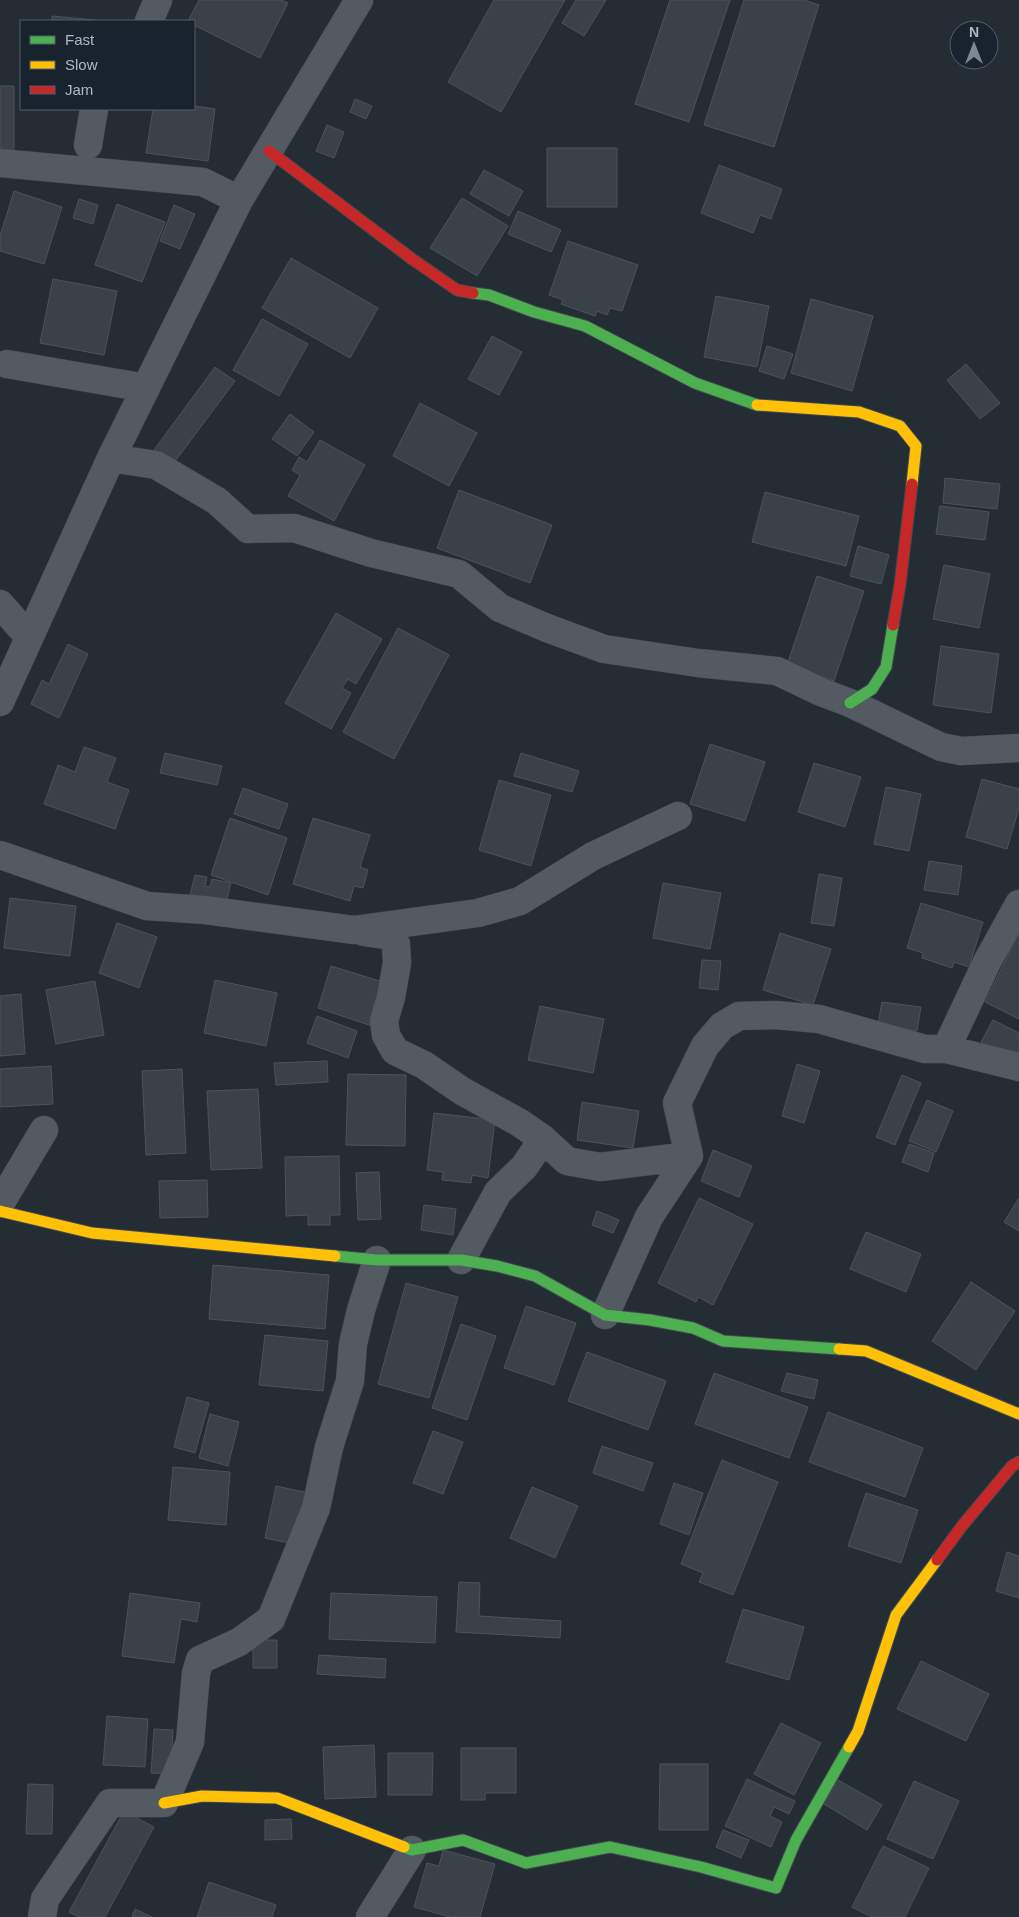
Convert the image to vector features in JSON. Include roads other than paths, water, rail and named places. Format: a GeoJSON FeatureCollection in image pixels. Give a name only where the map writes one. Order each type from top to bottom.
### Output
{"type":"FeatureCollection","features":[{"type":"Feature","properties":{"kind":"street"},"geometry":{"type":"LineString","coordinates":[[149,20],[158,0]]}},
{"type":"Feature","properties":{"kind":"street"},"geometry":{"type":"LineString","coordinates":[[0,702],[111,458],[239,200],[358,0]]}},
{"type":"Feature","properties":{"kind":"street"},"geometry":{"type":"LineString","coordinates":[[88,145],[94,110]]}},
{"type":"Feature","properties":{"kind":"street"},"geometry":{"type":"LineString","coordinates":[[269,151],[412,259],[457,290],[489,294],[534,312],[585,326],[695,383],[756,405],[859,412],[900,426],[916,446],[901,575],[886,667],[872,688],[850,703]]}},
{"type":"Feature","properties":{"kind":"street"},"geometry":{"type":"LineString","coordinates":[[0,162],[204,182],[239,200]]}},
{"type":"Feature","properties":{"kind":"street"},"geometry":{"type":"LineString","coordinates":[[7,364],[146,388]]}},
{"type":"Feature","properties":{"kind":"street"},"geometry":{"type":"LineString","coordinates":[[111,458],[156,465],[218,501],[248,529],[294,528],[371,552],[459,574],[500,608],[547,628],[604,648],[698,663],[777,671],[821,692],[850,703],[941,747],[961,751],[1019,748]]}},
{"type":"Feature","properties":{"kind":"street"},"geometry":{"type":"LineString","coordinates":[[0,604],[29,637]]}},
{"type":"Feature","properties":{"kind":"street"},"geometry":{"type":"LineString","coordinates":[[354,930],[478,913],[520,901],[593,856],[678,816]]}},
{"type":"Feature","properties":{"kind":"street"},"geometry":{"type":"LineString","coordinates":[[0,855],[147,906],[204,910],[391,936],[396,944],[397,963],[391,997],[384,1021],[386,1035],[395,1051],[424,1065],[462,1091],[520,1123],[543,1139],[567,1161],[600,1167],[689,1156]]}},
{"type":"Feature","properties":{"kind":"street"},"geometry":{"type":"LineString","coordinates":[[946,1049],[987,962],[1019,904]]}},
{"type":"Feature","properties":{"kind":"street"},"geometry":{"type":"LineString","coordinates":[[605,1315],[649,1218],[689,1156],[677,1103],[705,1046],[722,1026],[739,1016],[776,1015],[819,1019],[926,1049],[946,1049],[1019,1067]]}},
{"type":"Feature","properties":{"kind":"street"},"geometry":{"type":"LineString","coordinates":[[0,1204],[44,1130]]}},
{"type":"Feature","properties":{"kind":"street"},"geometry":{"type":"LineString","coordinates":[[460,1260],[498,1192],[524,1167],[543,1139]]}},
{"type":"Feature","properties":{"kind":"street"},"geometry":{"type":"LineString","coordinates":[[0,1211],[92,1232],[377,1260],[460,1260],[497,1266],[535,1276],[605,1315],[650,1320],[693,1328],[723,1340],[866,1351],[1019,1414]]}},
{"type":"Feature","properties":{"kind":"street"},"geometry":{"type":"LineString","coordinates":[[164,1803],[190,1742],[196,1673],[200,1660],[239,1642],[271,1619],[316,1508],[329,1448],[350,1381],[353,1344],[360,1310],[377,1260]]}},
{"type":"Feature","properties":{"kind":"street"},"geometry":{"type":"LineString","coordinates":[[42,1917],[45,1898],[110,1802],[164,1803],[202,1796],[277,1798],[412,1850],[463,1840],[526,1863],[610,1847],[700,1867],[776,1888],[796,1840],[858,1731],[896,1615],[962,1526],[1012,1466],[1019,1462]]}},
{"type":"Feature","properties":{"kind":"street"},"geometry":{"type":"LineString","coordinates":[[370,1917],[412,1850]]}}]}
